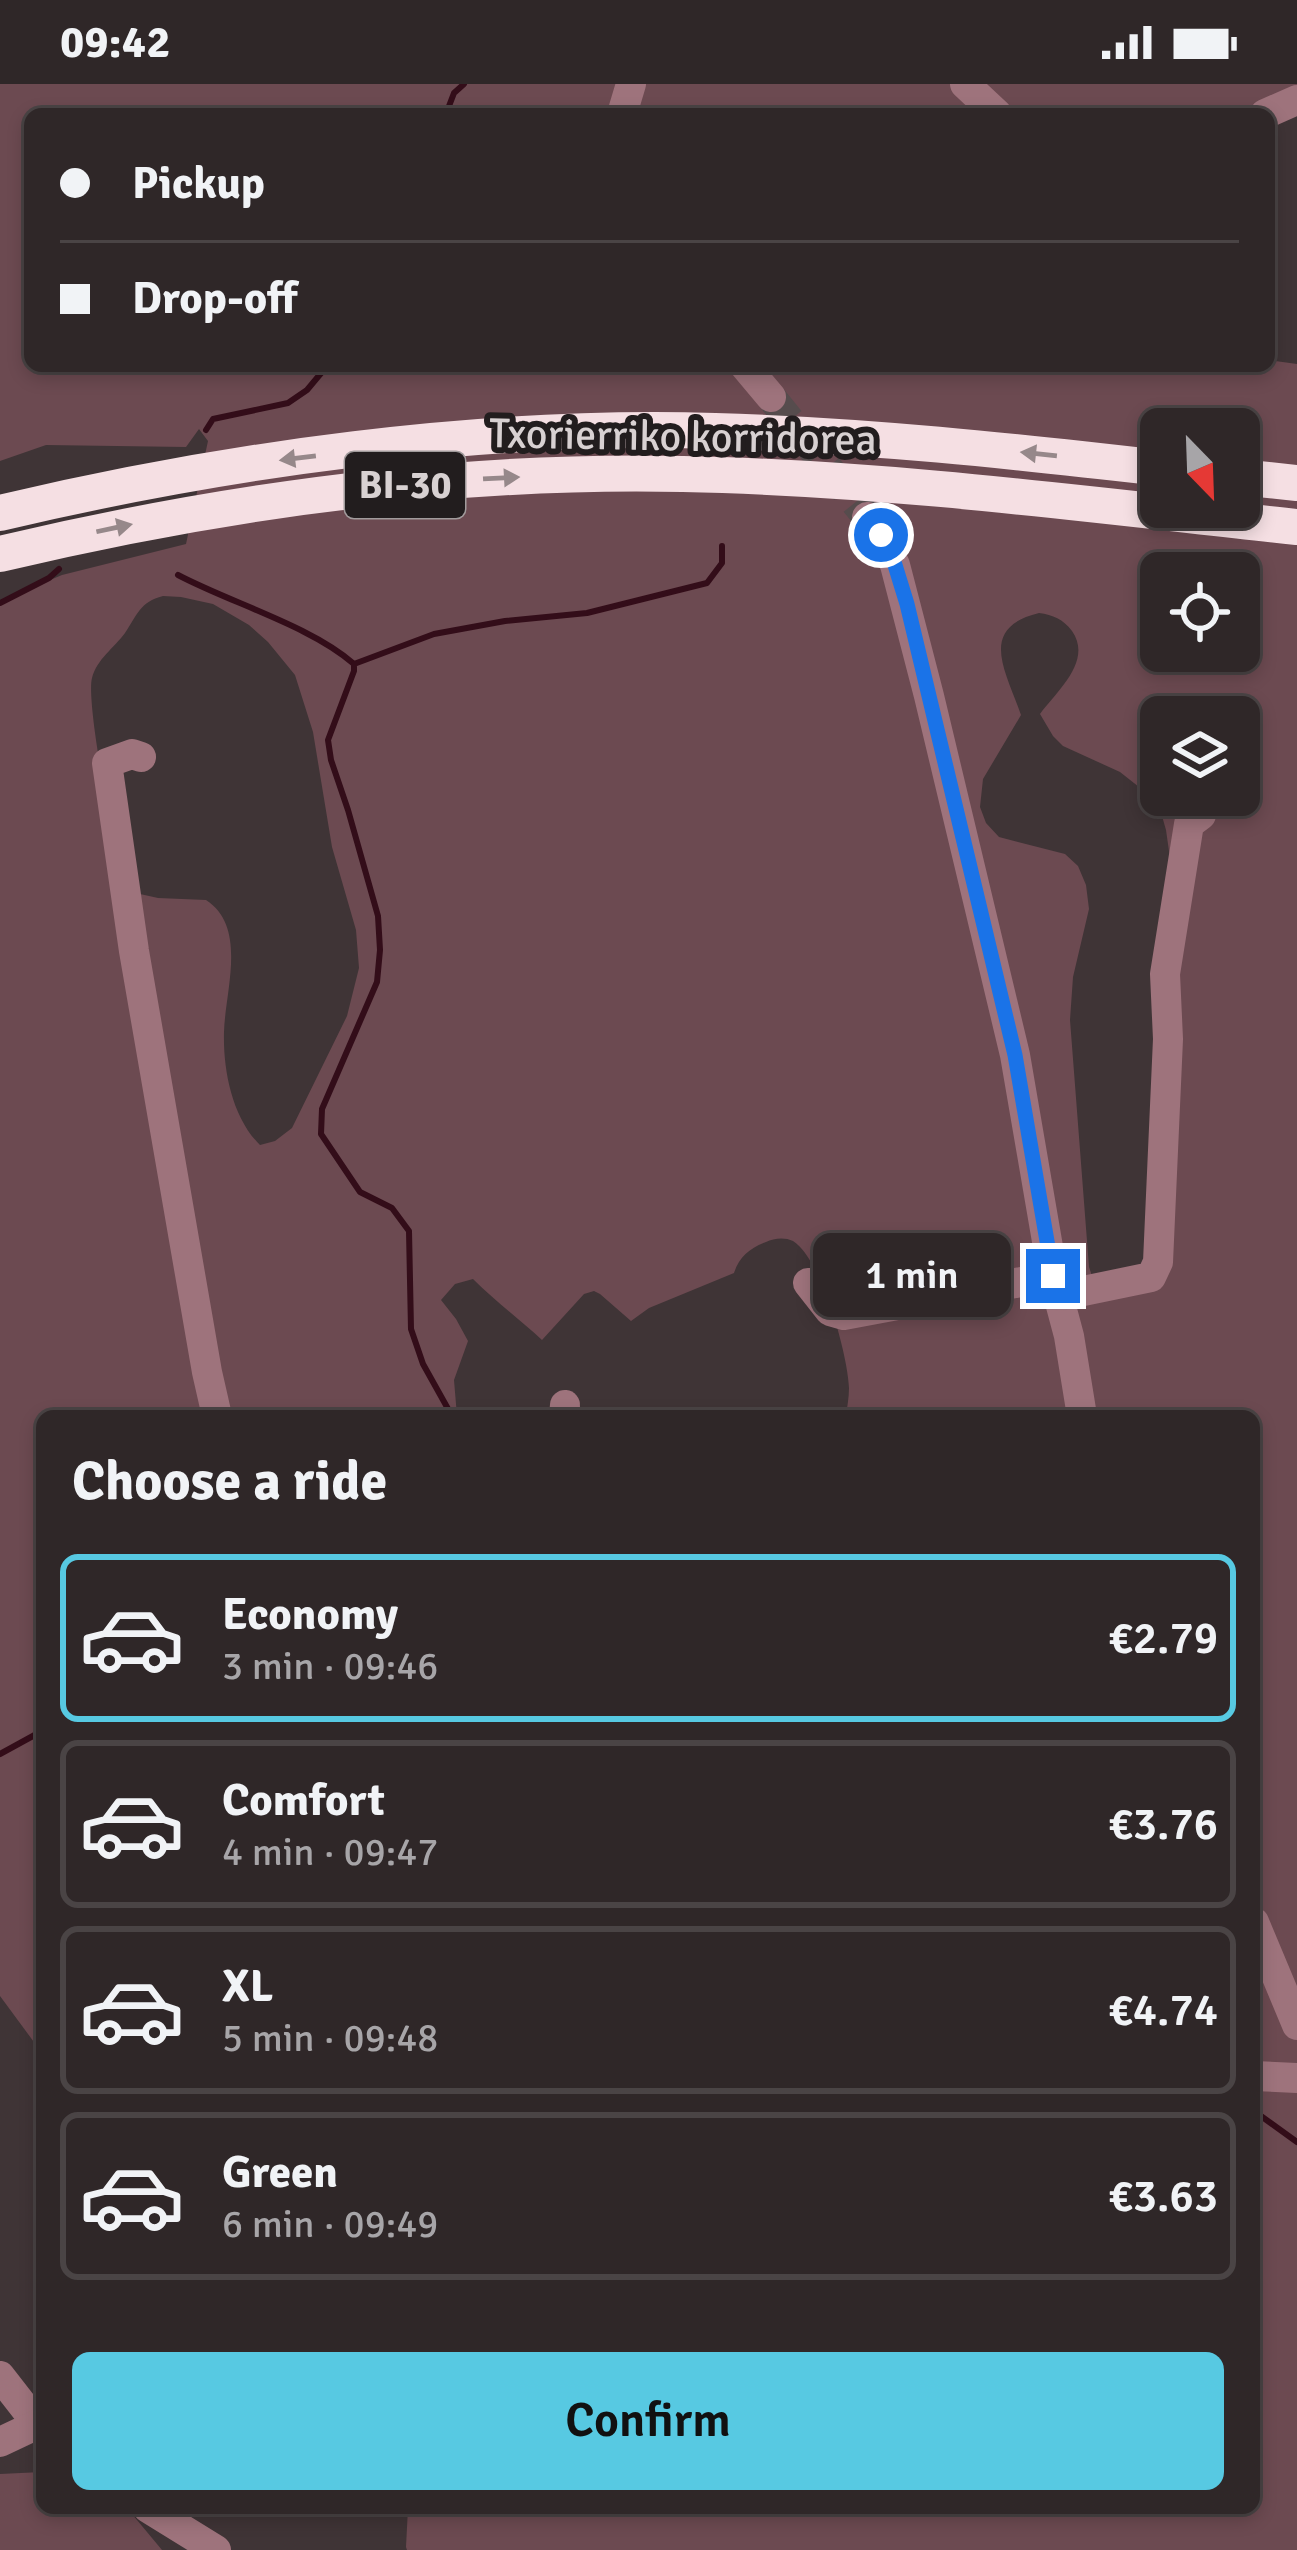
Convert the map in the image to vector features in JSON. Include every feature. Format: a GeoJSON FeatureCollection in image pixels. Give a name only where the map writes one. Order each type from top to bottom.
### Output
{"type":"FeatureCollection","features":[{"type":"Feature","properties":{"kind":"highway","name":"Txorierriko korridorea"},"geometry":{"type":"LineString","coordinates":[[0,513],[124,486],[297,458],[565,433],[711,430],[819,435],[1140,466]]}},
{"type":"Feature","properties":{"kind":"highway","name":"Txorierriko korridorea"},"geometry":{"type":"LineString","coordinates":[[0,554],[151,521],[302,497],[464,480],[614,473],[903,485],[1297,527]]}},
{"type":"Feature","properties":{"kind":"highway"},"geometry":{"type":"LineString","coordinates":[[1260,479],[1297,483]]}},
{"type":"Feature","properties":{"kind":"street"},"geometry":{"type":"LineString","coordinates":[[965,84],[991,108]]}},
{"type":"Feature","properties":{"kind":"street"},"geometry":{"type":"LineString","coordinates":[[750,372],[771,397]]}},
{"type":"Feature","properties":{"kind":"street"},"geometry":{"type":"LineString","coordinates":[[867,517],[888,550],[907,604],[1015,1055],[1081,1410]]}},
{"type":"Feature","properties":{"kind":"street"},"geometry":{"type":"LineString","coordinates":[[141,757],[132,754],[107,763],[134,951],[217,1410]]}},
{"type":"Feature","properties":{"kind":"street"},"geometry":{"type":"LineString","coordinates":[[808,1283],[830,1311],[844,1316],[1151,1277],[1158,1262],[1168,1040],[1165,974],[1189,824],[1199,816]]}},
{"type":"Feature","properties":{"kind":"street"},"geometry":{"type":"LineString","coordinates":[[1260,1936],[1297,2024]]}},
{"type":"Feature","properties":{"kind":"street"},"geometry":{"type":"LineString","coordinates":[[1260,2076],[1297,2078]]}},
{"type":"Feature","properties":{"kind":"street"},"geometry":{"type":"LineString","coordinates":[[0,2376],[36,2423]]}},
{"type":"Feature","properties":{"kind":"street"},"geometry":{"type":"LineString","coordinates":[[0,2441],[36,2428]]}},
{"type":"Feature","properties":{"kind":"street"},"geometry":{"type":"LineString","coordinates":[[158,2514],[216,2550]]}},
{"type":"Feature","properties":{"kind":"shaded area"},"geometry":{"type":"Polygon","coordinates":[[[0,84],[1297,84],[1297,112],[1275,114],[1275,108],[24,108],[24,372],[1275,372],[1275,361],[1297,364],[1297,2550],[406,2547],[408,2514],[1260,2514],[1260,1410],[847,1410],[847,1373],[823,1287],[804,1251],[780,1238],[750,1250],[734,1273],[649,1308],[631,1321],[600,1294],[584,1294],[542,1340],[473,1279],[455,1284],[441,1300],[468,1341],[454,1380],[456,1410],[36,1410],[36,2045],[0,1996],[0,601],[62,575],[186,544],[208,441],[199,429],[186,447],[46,445],[0,461],[0,84]],[[163,596],[149,602],[102,659],[92,678],[93,712],[117,847],[140,894],[206,900],[227,926],[231,961],[225,1062],[236,1107],[260,1145],[292,1128],[347,1016],[359,968],[356,930],[332,847],[313,732],[295,675],[249,625],[213,604],[163,596]],[[1039,613],[1020,620],[1002,640],[1004,667],[1021,715],[983,779],[980,807],[999,837],[1065,854],[1078,866],[1086,885],[1089,909],[1073,977],[1070,1020],[1089,1267],[1093,1279],[1145,1274],[1173,879],[1162,816],[1260,816],[1260,696],[1140,696],[1140,788],[1120,772],[1063,746],[1040,714],[1063,686],[1078,653],[1065,623],[1039,613]]]}},
{"type":"Feature","properties":{"kind":"shaded area"},"geometry":{"type":"Polygon","coordinates":[[[36,2472],[36,2514],[132,2514],[162,2550],[0,2550],[0,2474],[36,2472]]]}},
{"type":"Feature","properties":{"kind":"waterway"},"geometry":{"type":"LineString","coordinates":[[448,108],[464,84]]}},
{"type":"Feature","properties":{"kind":"waterway"},"geometry":{"type":"LineString","coordinates":[[206,430],[213,419],[288,403],[322,372]]}},
{"type":"Feature","properties":{"kind":"waterway"},"geometry":{"type":"LineString","coordinates":[[449,1410],[423,1364],[411,1329],[409,1231],[392,1208],[360,1192],[321,1134],[322,1109],[377,982],[380,950],[378,916],[328,740],[354,664],[434,634],[587,613],[707,583],[722,563],[722,546]]}},
{"type":"Feature","properties":{"kind":"waterway"},"geometry":{"type":"LineString","coordinates":[[0,603],[59,569]]}},
{"type":"Feature","properties":{"kind":"waterway"},"geometry":{"type":"LineString","coordinates":[[178,575],[293,627],[354,664]]}},
{"type":"Feature","properties":{"kind":"waterway"},"geometry":{"type":"LineString","coordinates":[[0,1754],[36,1734]]}},
{"type":"Feature","properties":{"kind":"waterway"},"geometry":{"type":"LineString","coordinates":[[1260,2115],[1297,2142]]}},
{"type":"Feature","properties":{"kind":"tunnel"},"geometry":{"type":"LineString","coordinates":[[771,397],[867,517]]}},
{"type":"Feature","properties":{"kind":"route"},"geometry":{"type":"LineString","coordinates":[[881,535],[907,604],[1015,1055],[1053,1276]]}}]}
